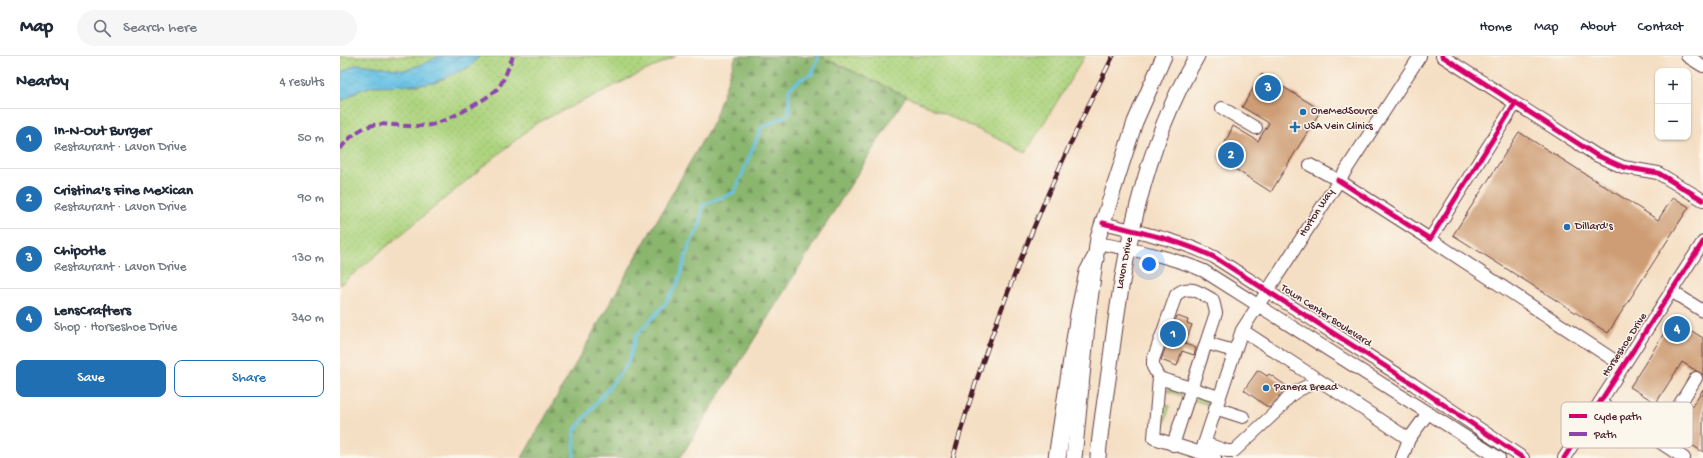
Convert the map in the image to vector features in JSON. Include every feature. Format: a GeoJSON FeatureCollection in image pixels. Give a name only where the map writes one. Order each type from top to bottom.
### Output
{"type":"FeatureCollection","features":[{"type":"Feature","properties":{"kind":"highway"},"geometry":{"type":"LineString","coordinates":[[1057,458],[1079,314],[1088,272],[1096,251]]}},
{"type":"Feature","properties":{"kind":"main road"},"geometry":{"type":"LineString","coordinates":[[1074,458],[1096,251],[1103,223],[1135,122],[1164,56]]}},
{"type":"Feature","properties":{"kind":"main road","name":"Lavon Drive"},"geometry":{"type":"LineString","coordinates":[[1098,458],[1113,328],[1127,249],[1153,152],[1185,76],[1197,56]]}},
{"type":"Feature","properties":{"kind":"street","name":"Horton Way"},"geometry":{"type":"LineString","coordinates":[[1202,448],[1242,330],[1257,304],[1420,56]]}},
{"type":"Feature","properties":{"kind":"street"},"geometry":{"type":"LineString","coordinates":[[1442,56],[1596,155],[1623,167],[1658,173],[1703,200]]}},
{"type":"Feature","properties":{"kind":"street"},"geometry":{"type":"LineString","coordinates":[[1687,56],[1703,66]]}},
{"type":"Feature","properties":{"kind":"street"},"geometry":{"type":"LineString","coordinates":[[1430,239],[1515,104]]}},
{"type":"Feature","properties":{"kind":"street"},"geometry":{"type":"LineString","coordinates":[[1222,108],[1256,128]]}},
{"type":"Feature","properties":{"kind":"street"},"geometry":{"type":"LineString","coordinates":[[1310,165],[1338,180],[1430,239],[1623,366]]}},
{"type":"Feature","properties":{"kind":"street","name":"Town Center Boulevard"},"geometry":{"type":"LineString","coordinates":[[1103,223],[1190,245],[1214,257],[1426,392],[1523,458]]}},
{"type":"Feature","properties":{"kind":"street","name":"Horseshoe Drive"},"geometry":{"type":"LineString","coordinates":[[1601,402],[1703,242]]}},
{"type":"Feature","properties":{"kind":"street"},"geometry":{"type":"LineString","coordinates":[[1096,251],[1127,249],[1187,264],[1204,271],[1499,458]]}},
{"type":"Feature","properties":{"kind":"street"},"geometry":{"type":"LineString","coordinates":[[1173,444],[1216,313],[1213,300],[1189,288],[1182,290],[1176,295],[1153,360],[1153,368],[1159,378],[1154,438],[1173,444],[1227,452],[1237,449],[1281,407],[1286,399],[1311,382]]}},
{"type":"Feature","properties":{"kind":"street"},"geometry":{"type":"LineString","coordinates":[[1671,291],[1703,311]]}},
{"type":"Feature","properties":{"kind":"street"},"geometry":{"type":"LineString","coordinates":[[1242,330],[1311,382],[1409,440]]}},
{"type":"Feature","properties":{"kind":"street"},"geometry":{"type":"LineString","coordinates":[[1206,343],[1234,351]]}},
{"type":"Feature","properties":{"kind":"street"},"geometry":{"type":"LineString","coordinates":[[1159,378],[1191,388],[1243,417]]}},
{"type":"Feature","properties":{"kind":"street"},"geometry":{"type":"LineString","coordinates":[[1682,402],[1696,378]]}},
{"type":"Feature","properties":{"kind":"street"},"geometry":{"type":"LineString","coordinates":[[1237,458],[1302,394],[1311,382]]}},
{"type":"Feature","properties":{"kind":"street"},"geometry":{"type":"LineString","coordinates":[[1402,458],[1409,440],[1428,413]]}},
{"type":"Feature","properties":{"kind":"street"},"geometry":{"type":"LineString","coordinates":[[1202,448],[1215,458]]}},
{"type":"Feature","properties":{"kind":"street","name":"Horseshoe Drive"},"geometry":{"type":"LineString","coordinates":[[1564,458],[1571,448]]}},
{"type":"Feature","properties":{"kind":"street"},"geometry":{"type":"LineString","coordinates":[[1669,448],[1684,458]]}},
{"type":"Feature","properties":{"kind":"green space"},"geometry":{"type":"Polygon","coordinates":[[[340,56],[676,56],[535,124],[340,285],[340,56]]]}},
{"type":"Feature","properties":{"kind":"green space"},"geometry":{"type":"Polygon","coordinates":[[[736,56],[820,56],[906,96],[680,458],[522,458],[714,120],[736,56]]]}},
{"type":"Feature","properties":{"kind":"green space"},"geometry":{"type":"Polygon","coordinates":[[[820,56],[1085,56],[1026,152],[820,56]]]}},
{"type":"Feature","properties":{"kind":"green space"},"geometry":{"type":"Polygon","coordinates":[[[1169,388],[1180,392],[1182,396],[1166,391],[1169,388]]]}},
{"type":"Feature","properties":{"kind":"green space"},"geometry":{"type":"Polygon","coordinates":[[[1196,397],[1207,401],[1209,405],[1193,400],[1196,397]]]}},
{"type":"Feature","properties":{"kind":"green space"},"geometry":{"type":"Polygon","coordinates":[[[1162,404],[1170,406],[1162,431],[1169,434],[1168,436],[1160,434],[1162,404]]]}},
{"type":"Feature","properties":{"kind":"water"},"geometry":{"type":"Polygon","coordinates":[[[439,56],[479,56],[471,66],[434,83],[372,86],[358,91],[340,102],[340,73],[357,64],[406,70],[426,63],[439,56]]]}},
{"type":"Feature","properties":{"kind":"building"},"geometry":{"type":"Polygon","coordinates":[[[1262,74],[1321,110],[1271,192],[1218,158],[1233,126],[1258,141],[1269,123],[1242,107],[1262,74]]]}},
{"type":"Feature","properties":{"kind":"building","name":"Dillard's"},"geometry":{"type":"Polygon","coordinates":[[[1519,132],[1658,220],[1673,197],[1689,207],[1608,333],[1453,235],[1519,132]]]}},
{"type":"Feature","properties":{"kind":"building"},"geometry":{"type":"Polygon","coordinates":[[[1177,316],[1188,320],[1187,323],[1192,325],[1185,344],[1196,348],[1194,355],[1182,351],[1177,366],[1161,360],[1177,316]]]}},
{"type":"Feature","properties":{"kind":"building"},"geometry":{"type":"Polygon","coordinates":[[[1673,319],[1703,338],[1703,375],[1682,362],[1657,402],[1630,387],[1673,319]]]}},
{"type":"Feature","properties":{"kind":"building","name":"Panera Bread"},"geometry":{"type":"Polygon","coordinates":[[[1258,370],[1267,376],[1269,374],[1288,387],[1269,408],[1244,390],[1258,370]]]}},
{"type":"Feature","properties":{"kind":"building"},"geometry":{"type":"Polygon","coordinates":[[[1703,389],[1703,452],[1693,446],[1693,405],[1703,389]]]}},
{"type":"Feature","properties":{"kind":"waterway"},"geometry":{"type":"LineString","coordinates":[[574,458],[575,430],[628,363],[636,336],[664,305],[678,283],[690,243],[699,228],[703,205],[735,192],[761,128],[789,114],[789,89],[801,79],[812,74],[819,56]]}},
{"type":"Feature","properties":{"kind":"railway"},"geometry":{"type":"LineString","coordinates":[[953,458],[985,355],[1023,253],[1066,152],[1113,56]]}},
{"type":"Feature","properties":{"kind":"marked path"},"geometry":{"type":"LineString","coordinates":[[340,149],[351,137],[362,129],[371,125],[430,125],[445,120],[466,109],[487,97],[499,87],[513,56]]}},
{"type":"Feature","properties":{"kind":"cycle path"},"geometry":{"type":"LineString","coordinates":[[1442,56],[1596,155],[1623,167],[1658,173],[1703,200]]}},
{"type":"Feature","properties":{"kind":"cycle path"},"geometry":{"type":"LineString","coordinates":[[1338,180],[1430,239],[1515,104]]}},
{"type":"Feature","properties":{"kind":"cycle path"},"geometry":{"type":"LineString","coordinates":[[1103,223],[1173,241],[1214,257],[1413,384],[1523,458]]}},
{"type":"Feature","properties":{"kind":"cycle path"},"geometry":{"type":"LineString","coordinates":[[1600,402],[1703,242]]}},
{"type":"Feature","properties":{"kind":"cycle path"},"geometry":{"type":"LineString","coordinates":[[1564,458],[1570,448]]}},
{"type":"Feature","properties":{"kind":"place","name":"Chipotle"},"geometry":{"type":"Point","coordinates":[1268,88]}},
{"type":"Feature","properties":{"kind":"place","name":"OneMedSource"},"geometry":{"type":"Point","coordinates":[1303,112]}},
{"type":"Feature","properties":{"kind":"place","name":"USA Vein Clinics"},"geometry":{"type":"Point","coordinates":[1295,127]}},
{"type":"Feature","properties":{"kind":"place","name":"Cristina's Fine Mexican"},"geometry":{"type":"Point","coordinates":[1231,155]}},
{"type":"Feature","properties":{"kind":"place","name":"Dillard's"},"geometry":{"type":"Point","coordinates":[1567,227]}},
{"type":"Feature","properties":{"kind":"place","name":"LensCrafters"},"geometry":{"type":"Point","coordinates":[1677,329]}},
{"type":"Feature","properties":{"kind":"place","name":"In-N-Out Burger"},"geometry":{"type":"Point","coordinates":[1173,334]}},
{"type":"Feature","properties":{"kind":"place","name":"Panera Bread"},"geometry":{"type":"Point","coordinates":[1266,388]}}]}
